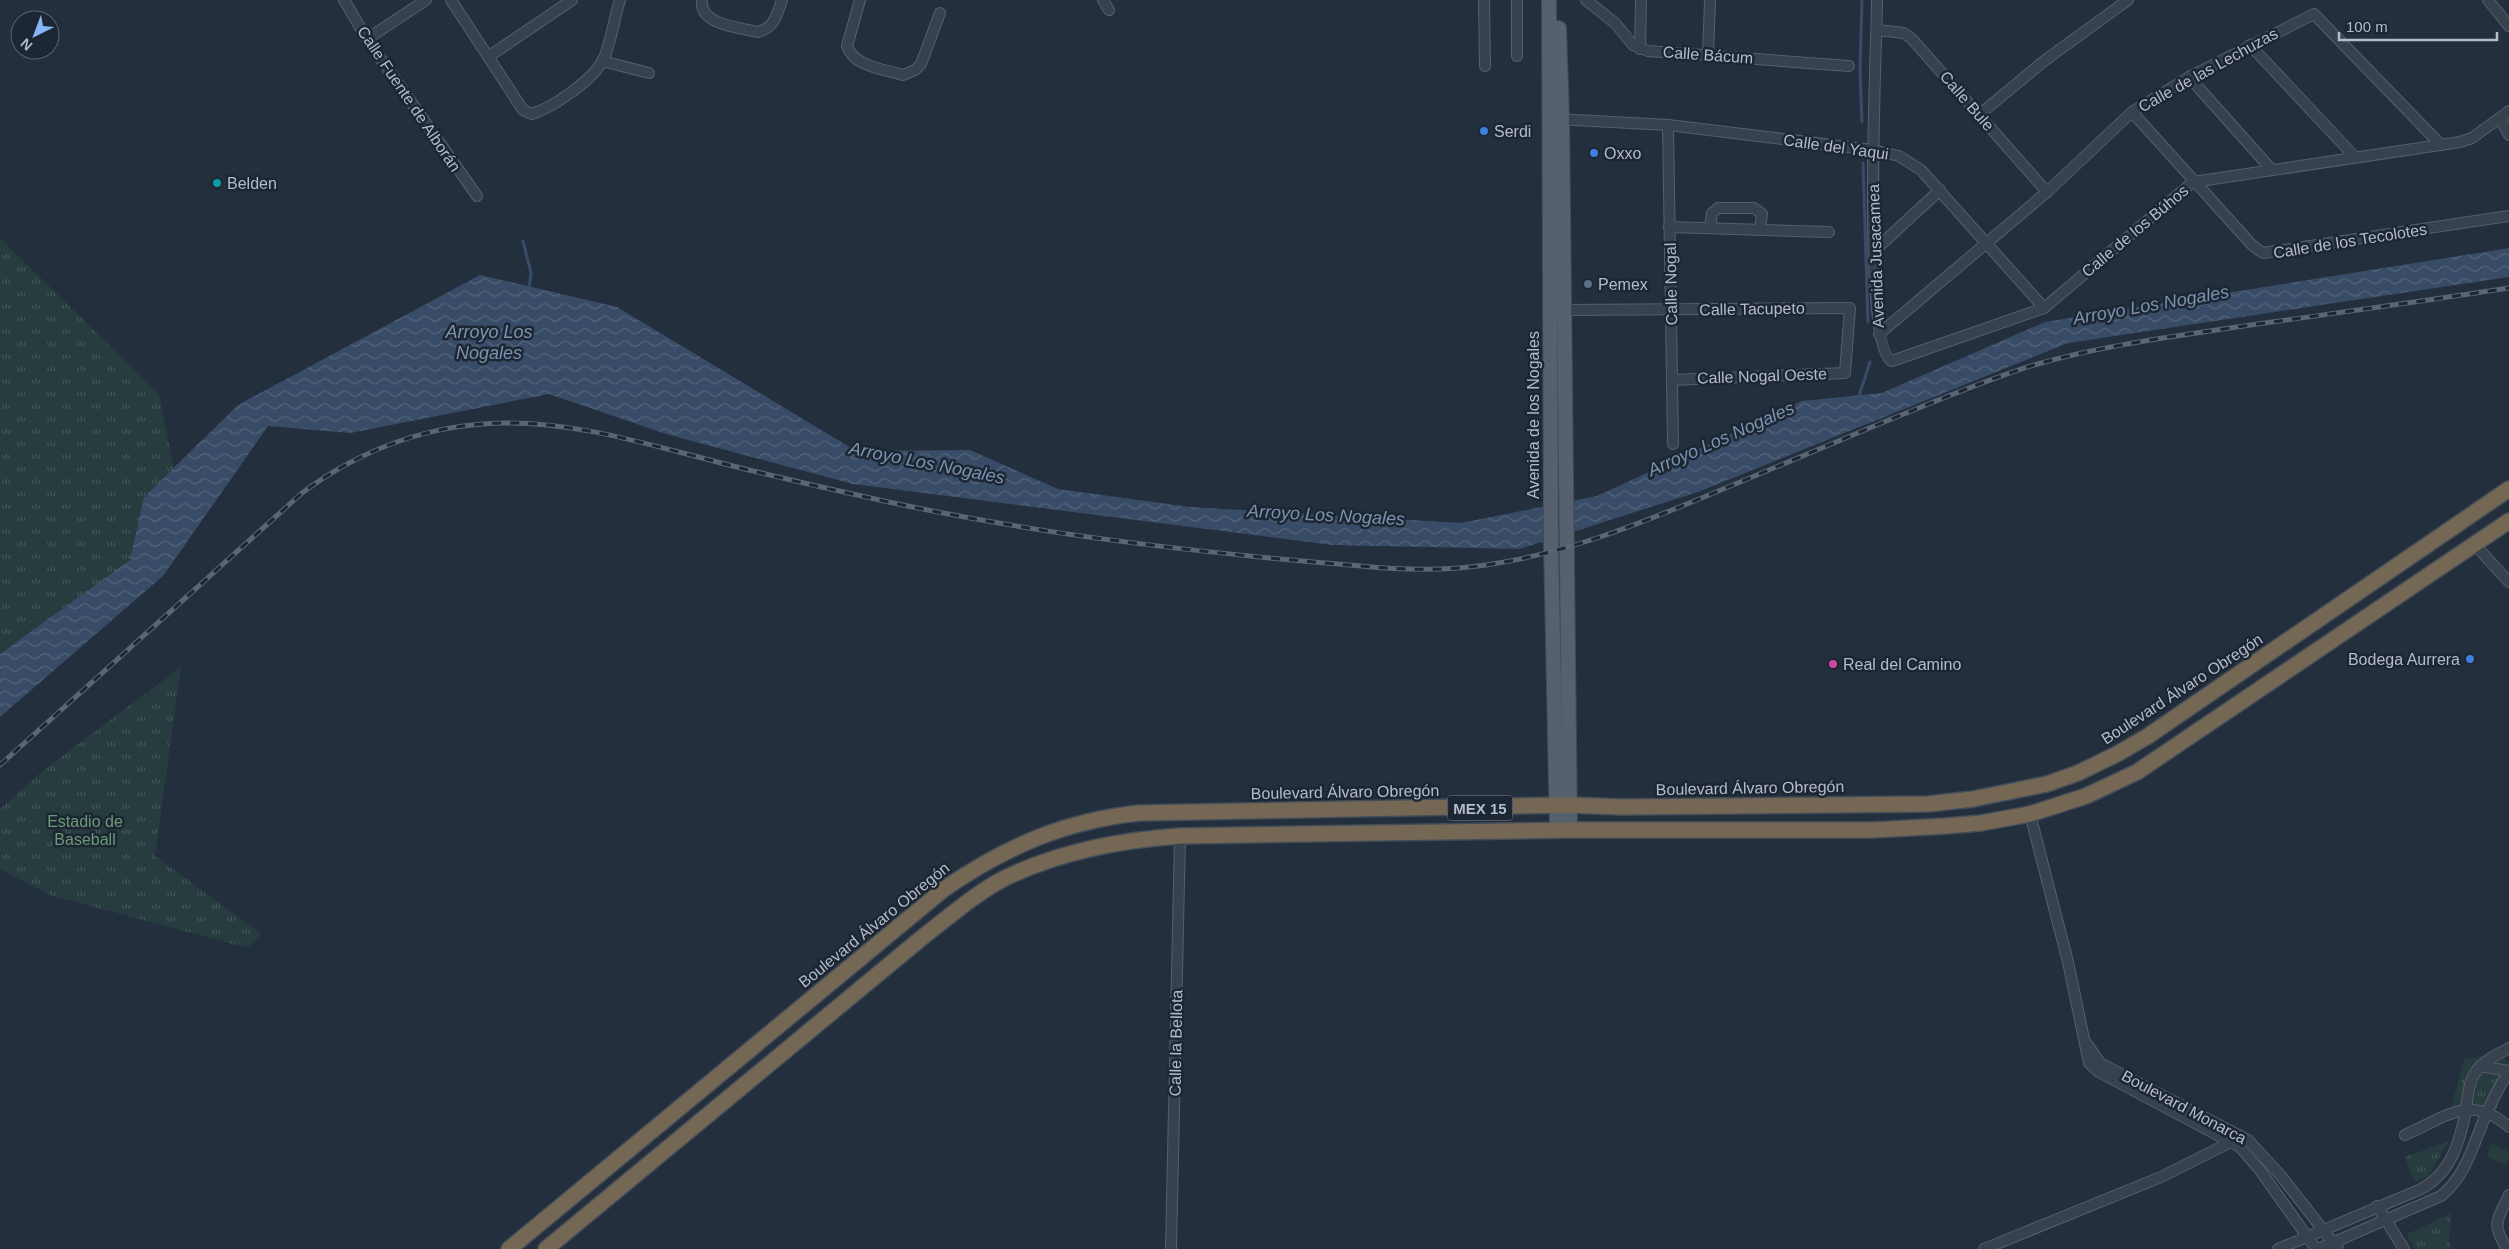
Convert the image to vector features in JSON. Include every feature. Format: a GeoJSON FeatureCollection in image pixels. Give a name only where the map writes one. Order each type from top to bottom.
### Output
{"type":"FeatureCollection","features":[{"type":"Feature","properties":{"kind":"highway","name":"Boulevard Álvaro Obregón"},"geometry":{"type":"LineString","coordinates":[[509,1249],[931,899],[993,857],[1050,832],[1103,817],[1138,813],[1563,805],[1621,807],[1928,804],[1981,798],[2047,784],[2070,776],[2148,736],[2509,489]]}},
{"type":"Feature","properties":{"kind":"highway","name":"MEX 15"},"geometry":{"type":"LineString","coordinates":[[546,1249],[924,936],[978,895],[1004,879],[1060,857],[1128,842],[1180,836],[1563,830],[1873,830],[1981,823],[2030,814],[2086,796],[2137,772],[2475,546],[2509,521]]}},
{"type":"Feature","properties":{"kind":"main road","name":"Avenida de los Nogales"},"geometry":{"type":"LineString","coordinates":[[1549,0],[1556,119],[1563,310],[1558,499],[1551,546],[1563,805]]}},
{"type":"Feature","properties":{"kind":"main road","name":"Avenida de los Nogales"},"geometry":{"type":"LineString","coordinates":[[1559,0],[1556,119],[1558,499],[1565,543],[1563,830]]}},
{"type":"Feature","properties":{"kind":"street","name":"Calle Fuente de Alborán"},"geometry":{"type":"LineString","coordinates":[[344,0],[367,39],[476,196]]}},
{"type":"Feature","properties":{"kind":"street"},"geometry":{"type":"LineString","coordinates":[[367,39],[426,0]]}},
{"type":"Feature","properties":{"kind":"street"},"geometry":{"type":"LineString","coordinates":[[451,0],[523,110],[532,114],[541,111],[582,84],[602,61],[620,0]]}},
{"type":"Feature","properties":{"kind":"street"},"geometry":{"type":"LineString","coordinates":[[488,57],[572,0]]}},
{"type":"Feature","properties":{"kind":"street"},"geometry":{"type":"LineString","coordinates":[[702,0],[702,7],[710,19],[757,32],[765,31],[771,26],[782,0]]}},
{"type":"Feature","properties":{"kind":"street"},"geometry":{"type":"LineString","coordinates":[[860,0],[847,46],[849,52],[859,62],[903,75],[909,74],[921,64],[940,13]]}},
{"type":"Feature","properties":{"kind":"street"},"geometry":{"type":"LineString","coordinates":[[1103,0],[1109,10]]}},
{"type":"Feature","properties":{"kind":"street"},"geometry":{"type":"LineString","coordinates":[[1484,0],[1485,66]]}},
{"type":"Feature","properties":{"kind":"street"},"geometry":{"type":"LineString","coordinates":[[1517,0],[1517,56]]}},
{"type":"Feature","properties":{"kind":"street","name":"Calle Bácum"},"geometry":{"type":"LineString","coordinates":[[1586,0],[1615,22],[1633,45],[1640,49],[1849,66]]}},
{"type":"Feature","properties":{"kind":"street"},"geometry":{"type":"LineString","coordinates":[[1640,49],[1641,0]]}},
{"type":"Feature","properties":{"kind":"street"},"geometry":{"type":"LineString","coordinates":[[1708,55],[1710,0]]}},
{"type":"Feature","properties":{"kind":"street","name":"Avenida Jusacamea"},"geometry":{"type":"LineString","coordinates":[[1877,0],[1873,150],[1876,312],[1879,334],[1885,355],[1889,360]]}},
{"type":"Feature","properties":{"kind":"street"},"geometry":{"type":"LineString","coordinates":[[1979,115],[2044,61],[2128,0]]}},
{"type":"Feature","properties":{"kind":"street"},"geometry":{"type":"LineString","coordinates":[[2488,0],[2509,26]]}},
{"type":"Feature","properties":{"kind":"street","name":"Calle de las Lechuzas"},"geometry":{"type":"LineString","coordinates":[[1879,334],[2047,192],[2132,112],[2189,77],[2314,14],[2441,144]]}},
{"type":"Feature","properties":{"kind":"street","name":"Calle Bule"},"geometry":{"type":"LineString","coordinates":[[1877,30],[1899,32],[1908,35],[2047,192]]}},
{"type":"Feature","properties":{"kind":"street"},"geometry":{"type":"LineString","coordinates":[[2250,45],[2355,157]]}},
{"type":"Feature","properties":{"kind":"street"},"geometry":{"type":"LineString","coordinates":[[602,61],[649,73]]}},
{"type":"Feature","properties":{"kind":"street"},"geometry":{"type":"LineString","coordinates":[[2189,77],[2272,170]]}},
{"type":"Feature","properties":{"kind":"street","name":"Calle de los Búhos"},"geometry":{"type":"LineString","coordinates":[[1889,360],[1895,361],[2044,308],[2194,182],[2472,138],[2509,111]]}},
{"type":"Feature","properties":{"kind":"street","name":"Calle de los Tecolotes"},"geometry":{"type":"LineString","coordinates":[[2132,112],[2252,244],[2266,254],[2509,216]]}},
{"type":"Feature","properties":{"kind":"street"},"geometry":{"type":"LineString","coordinates":[[2500,118],[2509,135]]}},
{"type":"Feature","properties":{"kind":"street","name":"Calle del Yaqui"},"geometry":{"type":"LineString","coordinates":[[1556,119],[1668,125],[1873,150],[1898,156],[1909,161],[1940,190],[2044,308]]}},
{"type":"Feature","properties":{"kind":"street","name":"Calle Nogal"},"geometry":{"type":"LineString","coordinates":[[1668,125],[1673,444]]}},
{"type":"Feature","properties":{"kind":"street"},"geometry":{"type":"LineString","coordinates":[[1874,251],[1940,190]]}},
{"type":"Feature","properties":{"kind":"street"},"geometry":{"type":"LineString","coordinates":[[1710,228],[1712,213],[1718,208],[1746,208],[1760,211],[1762,214],[1760,229]]}},
{"type":"Feature","properties":{"kind":"street"},"geometry":{"type":"LineString","coordinates":[[1669,227],[1829,232]]}},
{"type":"Feature","properties":{"kind":"street","name":"Calle Tacupeto"},"geometry":{"type":"LineString","coordinates":[[1563,310],[1672,311],[1850,308]]}},
{"type":"Feature","properties":{"kind":"street","name":"Calle Nogal Oeste"},"geometry":{"type":"LineString","coordinates":[[1672,380],[1845,373],[1850,308]]}},
{"type":"Feature","properties":{"kind":"street"},"geometry":{"type":"LineString","coordinates":[[2475,546],[2509,582]]}},
{"type":"Feature","properties":{"kind":"street","name":"Boulevard Monarca"},"geometry":{"type":"LineString","coordinates":[[2030,814],[2068,962],[2087,1058],[2092,1067],[2231,1142],[2250,1156],[2317,1249]]}},
{"type":"Feature","properties":{"kind":"street","name":"Calle la Bellota"},"geometry":{"type":"LineString","coordinates":[[1171,1249],[1180,836]]}},
{"type":"Feature","properties":{"kind":"street","name":"Boulevard Monarca"},"geometry":{"type":"LineString","coordinates":[[2084,1039],[2100,1063],[2248,1140],[2324,1229],[2336,1246]]}},
{"type":"Feature","properties":{"kind":"street"},"geometry":{"type":"LineString","coordinates":[[2278,1249],[2428,1185],[2442,1174],[2458,1146],[2470,1083],[2480,1066],[2509,1048]]}},
{"type":"Feature","properties":{"kind":"street"},"geometry":{"type":"LineString","coordinates":[[2317,1249],[2336,1246],[2384,1220],[2441,1196],[2449,1190],[2462,1172],[2488,1111],[2509,1071],[2480,1066]]}},
{"type":"Feature","properties":{"kind":"street"},"geometry":{"type":"LineString","coordinates":[[2406,1135],[2466,1108],[2488,1111],[2509,1127]]}},
{"type":"Feature","properties":{"kind":"street"},"geometry":{"type":"LineString","coordinates":[[1984,1249],[2161,1177],[2231,1142]]}},
{"type":"Feature","properties":{"kind":"street"},"geometry":{"type":"LineString","coordinates":[[2507,1249],[2497,1230],[2496,1221],[2509,1195]]}},
{"type":"Feature","properties":{"kind":"street"},"geometry":{"type":"LineString","coordinates":[[2377,1206],[2384,1220],[2404,1249]]}},
{"type":"Feature","properties":{"kind":"street"},"geometry":{"type":"LineString","coordinates":[[1996,1243],[2008,1249]]}},
{"type":"Feature","properties":{"kind":"green space"},"geometry":{"type":"Polygon","coordinates":[[[0,238],[159,394],[174,468],[144,497],[131,560],[0,655],[0,238]]]}},
{"type":"Feature","properties":{"kind":"green space","name":"Estadio de Baseball"},"geometry":{"type":"Polygon","coordinates":[[[181,667],[155,856],[262,934],[248,948],[50,895],[0,869],[0,809],[45,769],[181,667]]]}},
{"type":"Feature","properties":{"kind":"green space"},"geometry":{"type":"Polygon","coordinates":[[[2491,1054],[2509,1061],[2509,1079],[2493,1116],[2465,1106],[2452,1106],[2464,1060],[2491,1054]]]}},
{"type":"Feature","properties":{"kind":"green space"},"geometry":{"type":"Polygon","coordinates":[[[2449,1141],[2428,1176],[2415,1182],[2405,1157],[2449,1141]]]}},
{"type":"Feature","properties":{"kind":"green space"},"geometry":{"type":"Polygon","coordinates":[[[2490,1143],[2509,1152],[2509,1158],[2505,1165],[2487,1157],[2490,1143]]]}},
{"type":"Feature","properties":{"kind":"green space"},"geometry":{"type":"Polygon","coordinates":[[[2451,1213],[2449,1241],[2451,1249],[2415,1249],[2406,1235],[2451,1213]]]}},
{"type":"Feature","properties":{"kind":"water","name":"Arroyo Los Nogales"},"geometry":{"type":"Polygon","coordinates":[[[2509,248],[2509,277],[2068,343],[1698,492],[1519,549],[1332,545],[853,484],[666,434],[549,394],[350,433],[268,426],[163,576],[0,717],[0,654],[130,560],[144,497],[238,405],[480,275],[617,307],[856,451],[970,450],[1058,489],[1190,507],[1461,523],[1597,496],[1802,401],[1882,393],[2045,322],[2509,248]]]}},
{"type":"Feature","properties":{"kind":"waterway"},"geometry":{"type":"LineString","coordinates":[[1862,0],[1860,72],[1862,122]]}},
{"type":"Feature","properties":{"kind":"waterway"},"geometry":{"type":"LineString","coordinates":[[1863,163],[1868,322]]}},
{"type":"Feature","properties":{"kind":"waterway"},"geometry":{"type":"LineString","coordinates":[[523,241],[531,273],[529,289]]}},
{"type":"Feature","properties":{"kind":"waterway"},"geometry":{"type":"LineString","coordinates":[[1858,399],[1870,362]]}},
{"type":"Feature","properties":{"kind":"railway"},"geometry":{"type":"LineString","coordinates":[[0,765],[302,493],[325,477],[372,452],[397,442],[450,428],[476,424],[504,423],[581,429],[884,501],[1002,524],[1062,533],[1181,549],[1301,561],[1392,568],[1455,568],[1515,560],[1598,538],[1678,508],[1959,392],[2015,371],[2059,358],[2160,338],[2509,288]]}},
{"type":"Feature","properties":{"kind":"place","name":"Serdi"},"geometry":{"type":"Point","coordinates":[1484,131]}},
{"type":"Feature","properties":{"kind":"place","name":"Oxxo"},"geometry":{"type":"Point","coordinates":[1594,153]}},
{"type":"Feature","properties":{"kind":"place","name":"Belden"},"geometry":{"type":"Point","coordinates":[217,183]}},
{"type":"Feature","properties":{"kind":"place","name":"Pemex"},"geometry":{"type":"Point","coordinates":[1588,284]}},
{"type":"Feature","properties":{"kind":"place","name":"Bodega Aurrera"},"geometry":{"type":"Point","coordinates":[2470,659]}},
{"type":"Feature","properties":{"kind":"place","name":"Real del Camino"},"geometry":{"type":"Point","coordinates":[1833,664]}}]}
